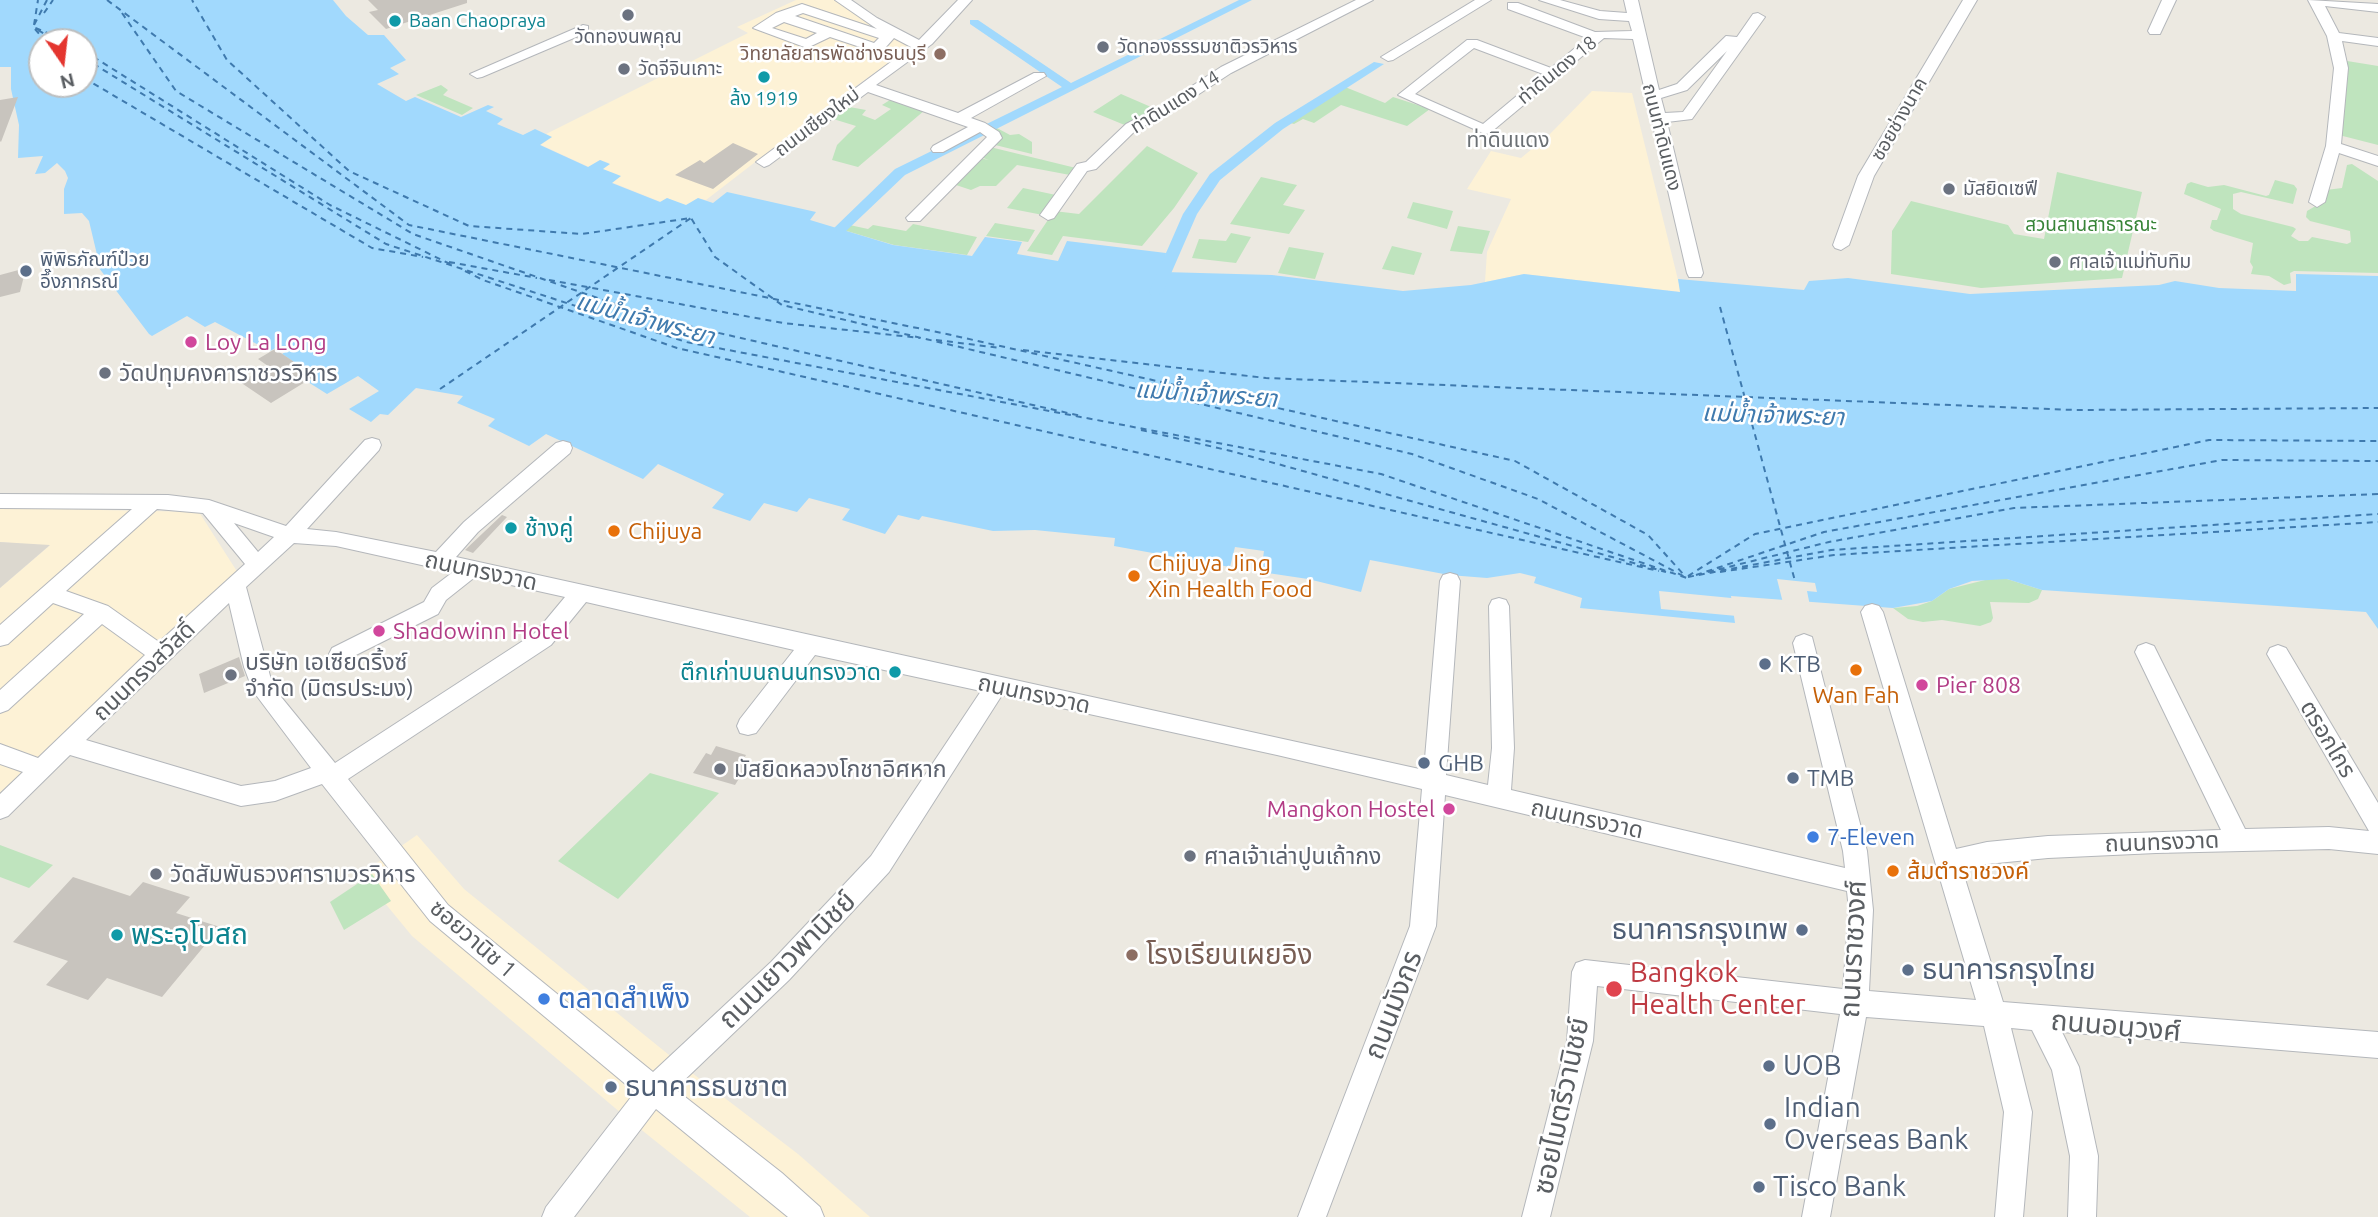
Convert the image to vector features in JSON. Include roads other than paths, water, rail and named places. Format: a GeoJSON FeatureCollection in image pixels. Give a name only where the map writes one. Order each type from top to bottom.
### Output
{"type":"FeatureCollection","features":[{"type":"Feature","properties":{"kind":"street"},"geometry":{"type":"LineString","coordinates":[[842,0],[872,21],[920,46]]}},
{"type":"Feature","properties":{"kind":"street","name":"ถนนเชียงใหม่"},"geometry":{"type":"LineString","coordinates":[[764,162],[920,46],[936,33],[965,0]]}},
{"type":"Feature","properties":{"kind":"street","name":"ท่าดินแดง 14"},"geometry":{"type":"LineString","coordinates":[[1048,215],[1082,167],[1091,166],[1131,127],[1165,110],[1226,70],[1366,0]]}},
{"type":"Feature","properties":{"kind":"street"},"geometry":{"type":"LineString","coordinates":[[1388,57],[1484,0]]}},
{"type":"Feature","properties":{"kind":"street"},"geometry":{"type":"LineString","coordinates":[[1546,0],[1584,12],[1634,17]]}},
{"type":"Feature","properties":{"kind":"street","name":"ถนนท่าดินแดง"},"geometry":{"type":"LineString","coordinates":[[1631,0],[1695,273]]}},
{"type":"Feature","properties":{"kind":"street","name":"ซอยช่างนาค"},"geometry":{"type":"LineString","coordinates":[[1841,245],[1866,176],[1970,0]]}},
{"type":"Feature","properties":{"kind":"street"},"geometry":{"type":"LineString","coordinates":[[2155,31],[2169,0]]}},
{"type":"Feature","properties":{"kind":"street"},"geometry":{"type":"LineString","coordinates":[[2316,1],[2378,8]]}},
{"type":"Feature","properties":{"kind":"street"},"geometry":{"type":"LineString","coordinates":[[2316,1],[2334,36],[2341,68],[2333,140],[2317,202]]}},
{"type":"Feature","properties":{"kind":"street"},"geometry":{"type":"LineString","coordinates":[[1513,6],[1597,37]]}},
{"type":"Feature","properties":{"kind":"street"},"geometry":{"type":"LineString","coordinates":[[827,33],[812,44],[807,44],[760,28],[802,8],[888,37],[876,49]]}},
{"type":"Feature","properties":{"kind":"street"},"geometry":{"type":"LineString","coordinates":[[781,16],[903,57]]}},
{"type":"Feature","properties":{"kind":"street"},"geometry":{"type":"LineString","coordinates":[[1653,96],[1682,87],[1756,16],[1687,116],[1658,118]]}},
{"type":"Feature","properties":{"kind":"street"},"geometry":{"type":"LineString","coordinates":[[477,75],[583,29]]}},
{"type":"Feature","properties":{"kind":"street","name":"ท่าดินเดง 18"},"geometry":{"type":"LineString","coordinates":[[1553,73],[1472,43],[1405,94],[1485,130],[1597,37],[1604,33],[1638,35]]}},
{"type":"Feature","properties":{"kind":"street"},"geometry":{"type":"LineString","coordinates":[[2334,36],[2378,42]]}},
{"type":"Feature","properties":{"kind":"street"},"geometry":{"type":"LineString","coordinates":[[958,119],[1039,76]]}},
{"type":"Feature","properties":{"kind":"street"},"geometry":{"type":"LineString","coordinates":[[865,86],[986,129],[995,138],[914,218]]}},
{"type":"Feature","properties":{"kind":"street"},"geometry":{"type":"LineString","coordinates":[[938,149],[986,129]]}},
{"type":"Feature","properties":{"kind":"street"},"geometry":{"type":"LineString","coordinates":[[2333,140],[2378,145]]}},
{"type":"Feature","properties":{"kind":"street"},"geometry":{"type":"LineString","coordinates":[[2333,140],[2378,161]]}},
{"type":"Feature","properties":{"kind":"street","name":"ถนนทรงสวัสดิ์"},"geometry":{"type":"LineString","coordinates":[[0,809],[160,654],[290,534],[372,445]]}},
{"type":"Feature","properties":{"kind":"street"},"geometry":{"type":"LineString","coordinates":[[440,562],[471,527],[564,448]]}},
{"type":"Feature","properties":{"kind":"street","name":"ถนนทรงวาด"},"geometry":{"type":"LineString","coordinates":[[0,501],[152,502],[209,506],[290,534],[336,540],[440,562],[996,686],[1266,743],[1859,883]]}},
{"type":"Feature","properties":{"kind":"street"},"geometry":{"type":"LineString","coordinates":[[0,638],[152,502]]}},
{"type":"Feature","properties":{"kind":"street"},"geometry":{"type":"LineString","coordinates":[[209,506],[256,564]]}},
{"type":"Feature","properties":{"kind":"street"},"geometry":{"type":"LineString","coordinates":[[340,654],[431,608],[439,594],[471,569]]}},
{"type":"Feature","properties":{"kind":"street","name":"ถนนมังกร"},"geometry":{"type":"LineString","coordinates":[[1312,1217],[1423,926],[1450,581]]}},
{"type":"Feature","properties":{"kind":"street","name":"ซอยวานิช 1"},"geometry":{"type":"LineString","coordinates":[[235,583],[255,667],[264,691],[439,913],[772,1183],[810,1217]]}},
{"type":"Feature","properties":{"kind":"street"},"geometry":{"type":"LineString","coordinates":[[68,745],[242,796],[275,791],[328,775],[543,639],[581,593]]}},
{"type":"Feature","properties":{"kind":"street"},"geometry":{"type":"LineString","coordinates":[[51,594],[102,612],[160,654]]}},
{"type":"Feature","properties":{"kind":"street"},"geometry":{"type":"LineString","coordinates":[[1499,606],[1503,748],[1499,799]]}},
{"type":"Feature","properties":{"kind":"street"},"geometry":{"type":"LineString","coordinates":[[0,704],[102,612]]}},
{"type":"Feature","properties":{"kind":"street"},"geometry":{"type":"LineString","coordinates":[[1872,612],[1994,1015],[2018,1112],[2008,1217]]}},
{"type":"Feature","properties":{"kind":"street","name":"ถนนราชวงศ์"},"geometry":{"type":"LineString","coordinates":[[1804,643],[1855,851],[1861,910],[1855,1003],[1816,1217]]}},
{"type":"Feature","properties":{"kind":"street"},"geometry":{"type":"LineString","coordinates":[[748,726],[810,645]]}},
{"type":"Feature","properties":{"kind":"street"},"geometry":{"type":"LineString","coordinates":[[2146,652],[2238,839]]}},
{"type":"Feature","properties":{"kind":"street","name":"ตรอกไกร"},"geometry":{"type":"LineString","coordinates":[[2278,654],[2378,825]]}},
{"type":"Feature","properties":{"kind":"street","name":"ถนนเยาวพานิชย์"},"geometry":{"type":"LineString","coordinates":[[556,1217],[654,1090],[780,971],[880,864],[996,686]]}},
{"type":"Feature","properties":{"kind":"street"},"geometry":{"type":"LineString","coordinates":[[0,754],[42,769]]}},
{"type":"Feature","properties":{"kind":"street","name":"ถนนทรงวาด"},"geometry":{"type":"LineString","coordinates":[[1946,862],[1987,853],[2048,847],[2238,839],[2329,838],[2378,843]]}},
{"type":"Feature","properties":{"kind":"street","name":"ซอยไมตรีวานิชย์"},"geometry":{"type":"LineString","coordinates":[[1536,1217],[1580,1041],[1585,972],[1855,1003]]}},
{"type":"Feature","properties":{"kind":"street","name":"ถนนอนุวงศ์"},"geometry":{"type":"LineString","coordinates":[[1855,1003],[2378,1045]]}},
{"type":"Feature","properties":{"kind":"street"},"geometry":{"type":"LineString","coordinates":[[2041,1020],[2065,1067],[2080,1128],[2084,1156],[2082,1217]]}},
{"type":"Feature","properties":{"kind":"water","name":"แม่น้ำเจ้าพระยา"},"geometry":{"type":"Polygon","coordinates":[[[0,0],[333,0],[346,16],[368,35],[384,35],[406,60],[390,68],[399,74],[377,84],[406,101],[415,97],[461,117],[488,105],[494,107],[486,111],[503,119],[497,124],[523,135],[535,129],[552,137],[540,145],[588,167],[600,160],[610,164],[603,169],[621,176],[612,183],[660,202],[667,198],[686,205],[698,198],[713,203],[727,192],[816,212],[810,220],[893,245],[972,256],[985,237],[1022,242],[1017,254],[1058,261],[1067,241],[1166,253],[1164,272],[1272,275],[1403,291],[1471,285],[1524,274],[1680,292],[1678,279],[1804,290],[1809,281],[1848,278],[1970,294],[2159,285],[2175,281],[2219,288],[2296,291],[2296,274],[2378,276],[2378,629],[2366,612],[2042,590],[2007,579],[1972,581],[1949,589],[1932,601],[1893,608],[1731,596],[1735,623],[1580,608],[1582,598],[1534,583],[1536,577],[1520,573],[1487,578],[1449,575],[1370,560],[1361,592],[1308,579],[1261,572],[1264,551],[1235,547],[1230,567],[1114,546],[1115,538],[1035,530],[993,531],[922,516],[919,520],[898,515],[885,534],[842,520],[850,509],[809,498],[797,512],[764,503],[750,521],[712,508],[724,494],[658,464],[643,479],[546,434],[529,446],[488,426],[495,419],[457,403],[463,396],[416,388],[388,415],[380,414],[371,422],[349,409],[379,391],[358,376],[327,394],[308,382],[315,376],[282,354],[287,351],[280,346],[270,351],[215,322],[205,327],[187,316],[152,336],[99,268],[126,258],[124,254],[99,263],[89,221],[82,213],[64,214],[64,189],[68,178],[65,171],[57,163],[45,173],[35,174],[43,156],[18,158],[19,125],[11,89],[11,67],[0,67],[0,0]]]}},
{"type":"Feature","properties":{"kind":"waterway"},"geometry":{"type":"LineString","coordinates":[[840,229],[900,172],[1247,0]]}},
{"type":"Feature","properties":{"kind":"waterway"},"geometry":{"type":"LineString","coordinates":[[974,22],[1069,87]]}},
{"type":"Feature","properties":{"kind":"waterway"},"geometry":{"type":"LineString","coordinates":[[1156,292],[1190,214],[1215,177],[1279,126],[1378,64]]}},
{"type":"Feature","properties":{"kind":"place","name":"วัดทองนพคุณ"},"geometry":{"type":"Point","coordinates":[628,15]}},
{"type":"Feature","properties":{"kind":"place","name":"Baan Chaopraya"},"geometry":{"type":"Point","coordinates":[395,21]}},
{"type":"Feature","properties":{"kind":"place","name":"วัดทองธรรมชาติวรวิหาร"},"geometry":{"type":"Point","coordinates":[1103,47]}},
{"type":"Feature","properties":{"kind":"place","name":"วิทยาลัยสารพัดช่างธนบุรี"},"geometry":{"type":"Point","coordinates":[940,54]}},
{"type":"Feature","properties":{"kind":"place","name":"วัดจีจินเกาะ"},"geometry":{"type":"Point","coordinates":[624,69]}},
{"type":"Feature","properties":{"kind":"place","name":"ล้ง 1919"},"geometry":{"type":"Point","coordinates":[764,77]}},
{"type":"Feature","properties":{"kind":"place","name":"มัสยิดเซฟี"},"geometry":{"type":"Point","coordinates":[1949,189]}},
{"type":"Feature","properties":{"kind":"place","name":"ศาลเจ้าแม่ทับทิม"},"geometry":{"type":"Point","coordinates":[2055,262]}},
{"type":"Feature","properties":{"kind":"place","name":"พิพิธภัณฑ์ป๋วย อึ๊งภากรณ์"},"geometry":{"type":"Point","coordinates":[26,271]}},
{"type":"Feature","properties":{"kind":"place","name":"Loy La Long"},"geometry":{"type":"Point","coordinates":[191,342]}},
{"type":"Feature","properties":{"kind":"place","name":"วัดปทุมคงคาราชวรวิหาร"},"geometry":{"type":"Point","coordinates":[105,373]}},
{"type":"Feature","properties":{"kind":"place","name":"ช้างคู่"},"geometry":{"type":"Point","coordinates":[511,528]}},
{"type":"Feature","properties":{"kind":"place","name":"Chijuya"},"geometry":{"type":"Point","coordinates":[614,531]}},
{"type":"Feature","properties":{"kind":"place","name":"Chijuya Jing Xin Health Food"},"geometry":{"type":"Point","coordinates":[1134,576]}},
{"type":"Feature","properties":{"kind":"place","name":"Shadowinn Hotel"},"geometry":{"type":"Point","coordinates":[379,631]}},
{"type":"Feature","properties":{"kind":"place","name":"KTB"},"geometry":{"type":"Point","coordinates":[1765,664]}},
{"type":"Feature","properties":{"kind":"place","name":"Wan Fah"},"geometry":{"type":"Point","coordinates":[1856,670]}},
{"type":"Feature","properties":{"kind":"place","name":"ตึกเก่าบนถนนทรงวาด"},"geometry":{"type":"Point","coordinates":[895,672]}},
{"type":"Feature","properties":{"kind":"place","name":"บริษัท เอเซียดริ้งซ์ จำกัด (มิตรประมง)"},"geometry":{"type":"Point","coordinates":[231,675]}},
{"type":"Feature","properties":{"kind":"place","name":"Pier 808"},"geometry":{"type":"Point","coordinates":[1922,685]}},
{"type":"Feature","properties":{"kind":"place","name":"GHB"},"geometry":{"type":"Point","coordinates":[1424,763]}},
{"type":"Feature","properties":{"kind":"place","name":"มัสยิดหลวงโกชาอิศหาก"},"geometry":{"type":"Point","coordinates":[720,769]}},
{"type":"Feature","properties":{"kind":"place","name":"TMB"},"geometry":{"type":"Point","coordinates":[1793,778]}},
{"type":"Feature","properties":{"kind":"place","name":"Mangkon Hostel"},"geometry":{"type":"Point","coordinates":[1449,809]}},
{"type":"Feature","properties":{"kind":"place","name":"7-Eleven"},"geometry":{"type":"Point","coordinates":[1813,837]}},
{"type":"Feature","properties":{"kind":"place","name":"ศาลเจ้าเล่าปูนเถ้ากง"},"geometry":{"type":"Point","coordinates":[1190,856]}},
{"type":"Feature","properties":{"kind":"place","name":"ส้มตำราชวงค์"},"geometry":{"type":"Point","coordinates":[1893,871]}},
{"type":"Feature","properties":{"kind":"place","name":"วัดสัมพันธวงศารามวรวิหาร"},"geometry":{"type":"Point","coordinates":[156,874]}},
{"type":"Feature","properties":{"kind":"place","name":"ธนาคารกรุงเทพ"},"geometry":{"type":"Point","coordinates":[1802,930]}},
{"type":"Feature","properties":{"kind":"place","name":"พระอุโบสถ"},"geometry":{"type":"Point","coordinates":[117,935]}},
{"type":"Feature","properties":{"kind":"place","name":"โรงเรียนเผยอิง"},"geometry":{"type":"Point","coordinates":[1132,955]}},
{"type":"Feature","properties":{"kind":"place","name":"ธนาคารกรุงไทย"},"geometry":{"type":"Point","coordinates":[1908,970]}},
{"type":"Feature","properties":{"kind":"place","name":"Bangkok Health Center"},"geometry":{"type":"Point","coordinates":[1614,989]}},
{"type":"Feature","properties":{"kind":"place","name":"ตลาดสำเพ็ง"},"geometry":{"type":"Point","coordinates":[544,999]}},
{"type":"Feature","properties":{"kind":"place","name":"UOB"},"geometry":{"type":"Point","coordinates":[1769,1066]}},
{"type":"Feature","properties":{"kind":"place","name":"ธนาคารธนชาต"},"geometry":{"type":"Point","coordinates":[611,1087]}},
{"type":"Feature","properties":{"kind":"place","name":"Indian Overseas Bank"},"geometry":{"type":"Point","coordinates":[1770,1124]}},
{"type":"Feature","properties":{"kind":"place","name":"Tisco Bank"},"geometry":{"type":"Point","coordinates":[1759,1187]}},
{"type":"Feature","properties":{"kind":"district","name":"ท่าดินแดง"},"geometry":{"type":"Point","coordinates":[1508,140]}},
{"type":"Feature","properties":{"kind":"park label","name":"สวนสานสาธารณะ"},"geometry":{"type":"Point","coordinates":[2091,225]}}]}
